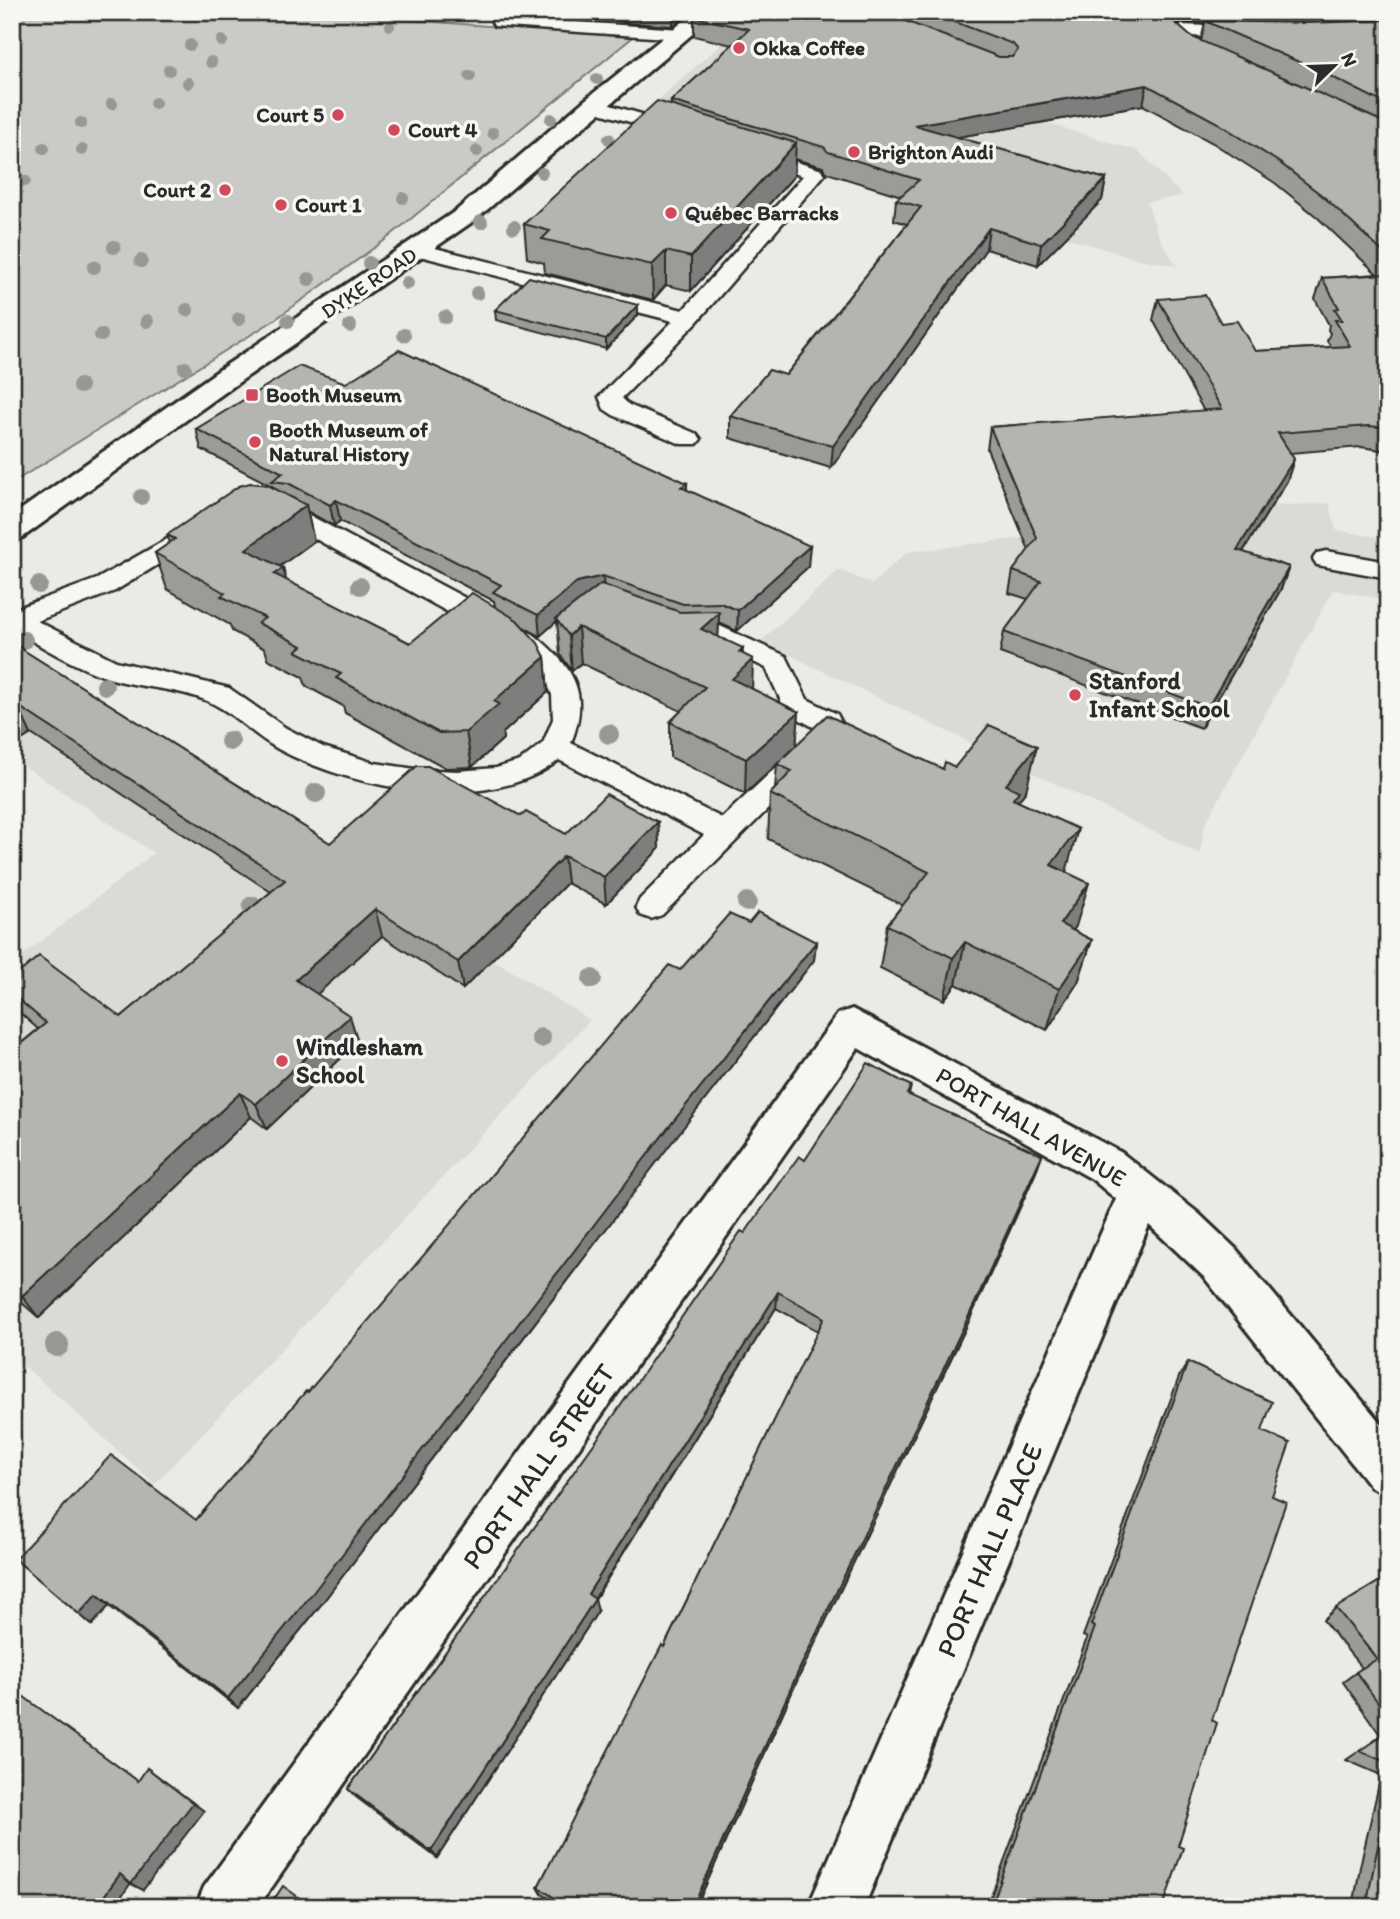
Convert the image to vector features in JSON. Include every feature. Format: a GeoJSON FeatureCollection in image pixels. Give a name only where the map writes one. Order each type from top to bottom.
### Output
{"type":"FeatureCollection","features":[{"type":"Feature","properties":{"kind":"street","name":"DYKE ROAD"},"geometry":{"type":"LineString","coordinates":[[12,530],[232,374],[419,250],[466,215],[593,105],[679,43],[708,12]]}},
{"type":"Feature","properties":{"kind":"street"},"geometry":{"type":"LineString","coordinates":[[1204,54],[1168,29],[1276,33]]}},
{"type":"Feature","properties":{"kind":"street","name":"PORT HALL AVENUE"},"geometry":{"type":"LineString","coordinates":[[852,1026],[1070,1144],[1107,1166],[1142,1192],[1220,1263],[1388,1470]]}},
{"type":"Feature","properties":{"kind":"street","name":"PORT HALL STREET"},"geometry":{"type":"LineString","coordinates":[[224,1907],[852,1026]]}},
{"type":"Feature","properties":{"kind":"street","name":"PORT HALL PLACE"},"geometry":{"type":"LineString","coordinates":[[836,1907],[1142,1192]]}},
{"type":"Feature","properties":{"kind":"lane"},"geometry":{"type":"LineString","coordinates":[[514,12],[500,22],[679,43]]}},
{"type":"Feature","properties":{"kind":"lane"},"geometry":{"type":"LineString","coordinates":[[593,105],[695,136]]}},
{"type":"Feature","properties":{"kind":"lane"},"geometry":{"type":"LineString","coordinates":[[689,439],[621,410],[612,404],[610,397],[688,318],[816,174],[735,149]]}},
{"type":"Feature","properties":{"kind":"lane"},"geometry":{"type":"LineString","coordinates":[[419,250],[688,318]]}},
{"type":"Feature","properties":{"kind":"lane"},"geometry":{"type":"LineString","coordinates":[[14,619],[93,663],[220,696],[273,734],[316,755],[374,773],[438,781],[493,780],[526,769],[556,747],[565,733],[567,698],[551,645],[524,640],[283,511],[249,509]]}},
{"type":"Feature","properties":{"kind":"lane"},"geometry":{"type":"LineString","coordinates":[[14,619],[106,585],[214,519]]}},
{"type":"Feature","properties":{"kind":"lane"},"geometry":{"type":"LineString","coordinates":[[1326,559],[1388,570]]}},
{"type":"Feature","properties":{"kind":"lane"},"geometry":{"type":"LineString","coordinates":[[650,622],[681,635],[720,635],[777,662],[796,705],[827,721],[831,727],[831,735],[725,832],[651,908]]}},
{"type":"Feature","properties":{"kind":"lane"},"geometry":{"type":"LineString","coordinates":[[556,747],[725,832]]}},
{"type":"Feature","properties":{"kind":"shaded area"},"geometry":{"type":"Polygon","coordinates":[[[12,12],[345,12],[342,15],[633,37],[385,240],[273,321],[12,483],[12,12]]]}},
{"type":"Feature","properties":{"kind":"shaded area"},"geometry":{"type":"Polygon","coordinates":[[[724,42],[1030,118],[1138,151],[1183,196],[1147,202],[1158,235],[1177,266],[1134,258],[646,110],[724,42]]]}},
{"type":"Feature","properties":{"kind":"shaded area","name":"Stanford Infant School"},"geometry":{"type":"Polygon","coordinates":[[[1329,503],[1336,530],[1388,539],[1388,600],[1333,590],[1204,826],[1200,854],[761,641],[839,570],[872,584],[907,552],[1097,529],[1090,515],[1329,503]]]}},
{"type":"Feature","properties":{"kind":"shaded area","name":"Windlesham School"},"geometry":{"type":"Polygon","coordinates":[[[12,659],[590,1020],[155,1484],[12,1355],[12,964],[154,853],[12,758],[12,659]]]}},
{"type":"Feature","properties":{"kind":"building"},"geometry":{"type":"Polygon","coordinates":[[[699,12],[882,12],[999,57],[1012,57],[1018,50],[1013,44],[929,12],[1142,12],[1171,19],[1190,36],[1388,124],[1388,168],[1383,169],[1388,173],[1388,257],[1324,197],[1280,163],[1218,123],[1147,85],[914,125],[1106,179],[1041,244],[989,228],[833,446],[730,416],[769,370],[786,375],[921,207],[896,200],[919,180],[828,152],[824,147],[671,101],[749,29],[694,17],[699,12]]]}},
{"type":"Feature","properties":{"kind":"building"},"geometry":{"type":"Polygon","coordinates":[[[1388,20],[1388,105],[1322,72],[1205,21],[1308,23],[1388,20]]]}},
{"type":"Feature","properties":{"kind":"building","name":"Québec Barracks"},"geometry":{"type":"Polygon","coordinates":[[[657,101],[796,143],[691,257],[666,251],[652,265],[542,239],[550,231],[524,224],[657,101]]]}},
{"type":"Feature","properties":{"kind":"building"},"geometry":{"type":"Polygon","coordinates":[[[1388,274],[1388,428],[1369,426],[1278,433],[1294,459],[1237,550],[1289,567],[1208,707],[1004,632],[1041,581],[1013,571],[1037,538],[990,427],[1222,409],[1158,299],[1205,295],[1221,323],[1237,321],[1255,351],[1350,346],[1335,320],[1342,320],[1335,309],[1339,308],[1322,278],[1388,274]]]}},
{"type":"Feature","properties":{"kind":"building"},"geometry":{"type":"Polygon","coordinates":[[[529,277],[638,305],[606,339],[495,310],[529,277]]]}},
{"type":"Feature","properties":{"kind":"building"},"geometry":{"type":"Polygon","coordinates":[[[399,350],[687,483],[681,487],[810,546],[738,610],[720,603],[683,604],[603,576],[577,582],[538,615],[493,592],[501,585],[336,500],[330,505],[288,483],[272,481],[283,473],[196,429],[299,366],[346,383],[399,350]]]}},
{"type":"Feature","properties":{"kind":"building"},"geometry":{"type":"Polygon","coordinates":[[[250,483],[268,485],[306,505],[246,549],[283,568],[274,574],[410,643],[472,593],[517,620],[538,643],[545,657],[494,701],[499,704],[466,732],[439,733],[336,678],[341,674],[296,651],[302,646],[258,623],[265,618],[221,596],[225,593],[155,553],[175,539],[167,535],[239,486],[250,483]]]}},
{"type":"Feature","properties":{"kind":"building"},"geometry":{"type":"Polygon","coordinates":[[[601,584],[680,612],[716,611],[719,613],[701,629],[743,648],[739,652],[753,659],[732,679],[799,712],[746,759],[670,722],[705,687],[578,627],[569,636],[556,619],[601,584]]]}},
{"type":"Feature","properties":{"kind":"building"},"geometry":{"type":"Polygon","coordinates":[[[12,643],[330,843],[417,766],[428,766],[521,816],[526,812],[566,834],[606,794],[658,822],[604,877],[564,856],[458,962],[375,909],[296,980],[350,1016],[256,1104],[240,1093],[22,1296],[12,1287],[12,1051],[46,1023],[12,994],[12,979],[39,956],[121,1017],[285,880],[18,706],[12,710],[12,643]]]}},
{"type":"Feature","properties":{"kind":"building"},"geometry":{"type":"Polygon","coordinates":[[[827,715],[943,769],[945,762],[955,767],[989,725],[1037,746],[1006,785],[1019,791],[1013,799],[1078,829],[1051,865],[1089,883],[1060,924],[1092,940],[1059,989],[965,942],[953,958],[887,925],[929,872],[770,794],[792,771],[777,764],[827,715]]]}},
{"type":"Feature","properties":{"kind":"building"},"geometry":{"type":"Polygon","coordinates":[[[758,912],[816,942],[668,1128],[312,1594],[228,1698],[97,1594],[79,1614],[15,1559],[111,1455],[196,1520],[306,1391],[308,1392],[669,965],[680,970],[729,914],[749,923],[758,912]]]}},
{"type":"Feature","properties":{"kind":"building"},"geometry":{"type":"Polygon","coordinates":[[[868,1063],[911,1086],[907,1094],[1042,1155],[974,1305],[799,1670],[693,1907],[569,1907],[538,1887],[662,1645],[664,1647],[824,1318],[778,1292],[588,1594],[595,1599],[431,1851],[348,1789],[608,1424],[741,1231],[745,1233],[799,1156],[805,1160],[868,1063]]]}},
{"type":"Feature","properties":{"kind":"building"},"geometry":{"type":"Polygon","coordinates":[[[1188,1362],[1272,1402],[1262,1431],[1290,1443],[1272,1496],[1286,1502],[1212,1720],[1217,1723],[1178,1846],[1183,1848],[1163,1907],[991,1907],[1095,1627],[1091,1625],[1188,1362]]]}},
{"type":"Feature","properties":{"kind":"building"},"geometry":{"type":"Polygon","coordinates":[[[1388,1576],[1388,1716],[1356,1672],[1377,1659],[1336,1608],[1388,1576]]]}},
{"type":"Feature","properties":{"kind":"building"},"geometry":{"type":"Polygon","coordinates":[[[12,1688],[138,1781],[147,1768],[193,1803],[131,1884],[120,1874],[96,1907],[12,1907],[12,1688]]]}},
{"type":"Feature","properties":{"kind":"building"},"geometry":{"type":"Polygon","coordinates":[[[1388,1732],[1388,1763],[1360,1751],[1388,1732]]]}},
{"type":"Feature","properties":{"kind":"building"},"geometry":{"type":"Polygon","coordinates":[[[1388,1801],[1388,1907],[1366,1907],[1375,1860],[1388,1801]]]}},
{"type":"Feature","properties":{"kind":"building"},"geometry":{"type":"Polygon","coordinates":[[[283,1886],[312,1907],[269,1907],[283,1886]]]}},
{"type":"Feature","properties":{"kind":"place","name":"Okka Coffee"},"geometry":{"type":"Point","coordinates":[739,48]}},
{"type":"Feature","properties":{"kind":"place","name":"Court 5"},"geometry":{"type":"Point","coordinates":[338,115]}},
{"type":"Feature","properties":{"kind":"place","name":"Court 4"},"geometry":{"type":"Point","coordinates":[394,130]}},
{"type":"Feature","properties":{"kind":"place","name":"Brighton Audi"},"geometry":{"type":"Point","coordinates":[854,152]}},
{"type":"Feature","properties":{"kind":"place","name":"Court 2"},"geometry":{"type":"Point","coordinates":[225,190]}},
{"type":"Feature","properties":{"kind":"place","name":"Court 1"},"geometry":{"type":"Point","coordinates":[281,205]}},
{"type":"Feature","properties":{"kind":"place","name":"Québec Barracks"},"geometry":{"type":"Point","coordinates":[671,213]}},
{"type":"Feature","properties":{"kind":"place","name":"Booth Museum"},"geometry":{"type":"Point","coordinates":[252,395]}},
{"type":"Feature","properties":{"kind":"place","name":"Booth Museum of Natural History"},"geometry":{"type":"Point","coordinates":[255,442]}},
{"type":"Feature","properties":{"kind":"place","name":"Stanford Infant School"},"geometry":{"type":"Point","coordinates":[1075,695]}},
{"type":"Feature","properties":{"kind":"place","name":"Windlesham School"},"geometry":{"type":"Point","coordinates":[282,1061]}}]}
